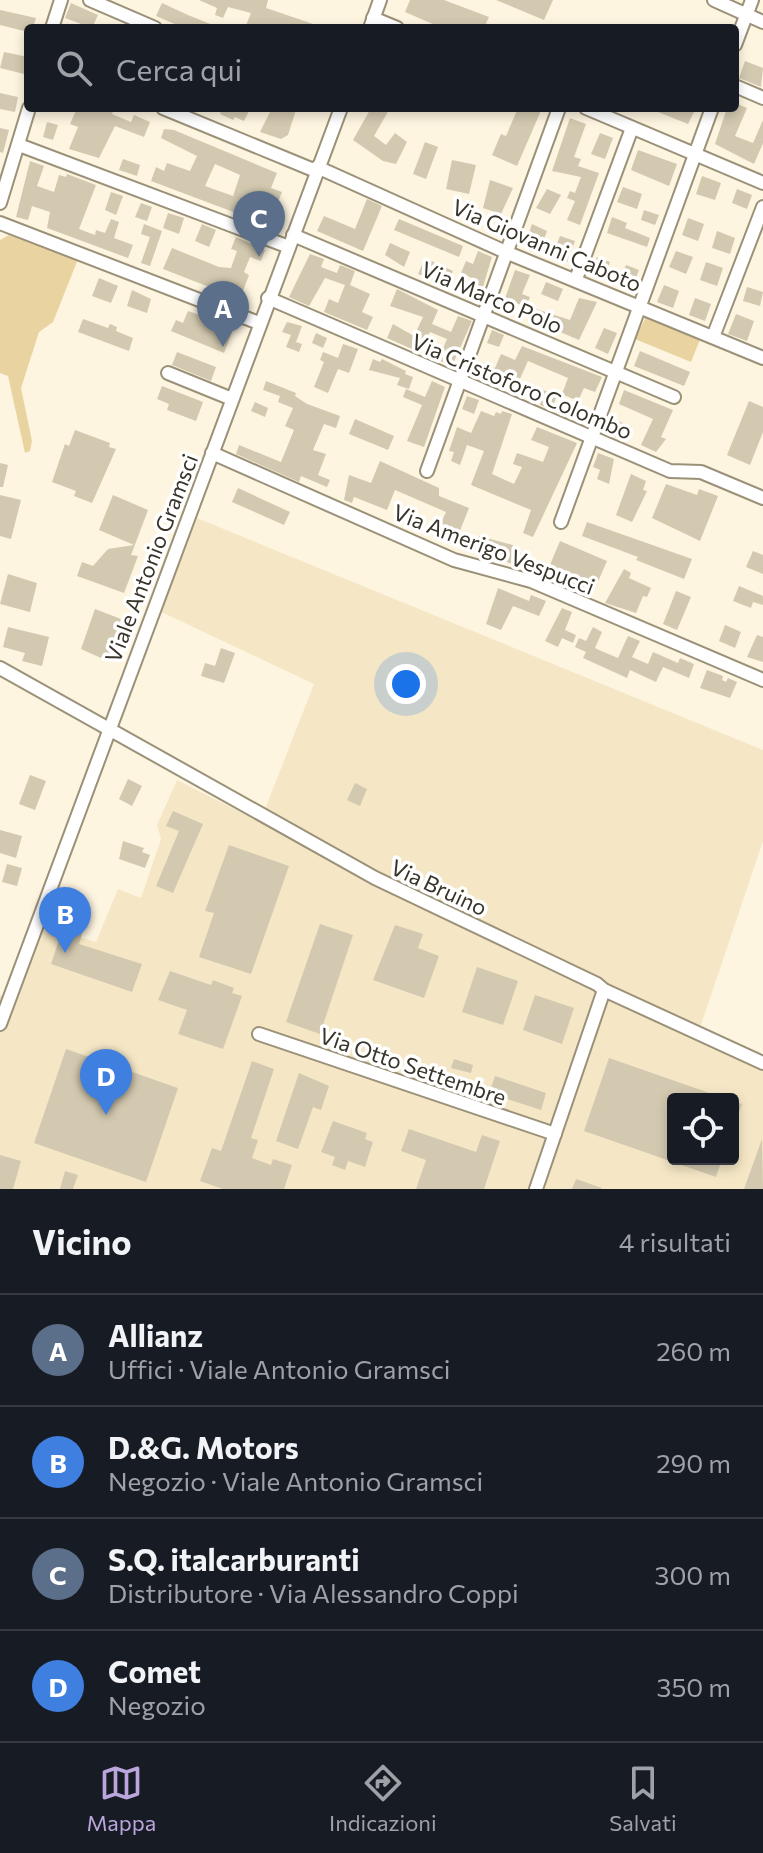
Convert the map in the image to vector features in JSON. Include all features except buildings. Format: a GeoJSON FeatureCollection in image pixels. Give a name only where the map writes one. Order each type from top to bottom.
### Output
{"type":"FeatureCollection","features":[{"type":"Feature","properties":{"kind":"street"},"geometry":{"type":"LineString","coordinates":[[53,24],[61,0]]}},
{"type":"Feature","properties":{"kind":"street"},"geometry":{"type":"LineString","coordinates":[[90,0],[146,24]]}},
{"type":"Feature","properties":{"kind":"street"},"geometry":{"type":"LineString","coordinates":[[372,23],[380,0]]}},
{"type":"Feature","properties":{"kind":"street"},"geometry":{"type":"LineString","coordinates":[[714,0],[763,22]]}},
{"type":"Feature","properties":{"kind":"street"},"geometry":{"type":"LineString","coordinates":[[739,35],[752,0]]}},
{"type":"Feature","properties":{"kind":"street"},"geometry":{"type":"LineString","coordinates":[[739,88],[763,98]]}},
{"type":"Feature","properties":{"kind":"street"},"geometry":{"type":"LineString","coordinates":[[0,203],[28,112]]}},
{"type":"Feature","properties":{"kind":"street","name":"Via Giovanni Caboto"},"geometry":{"type":"LineString","coordinates":[[173,112],[316,169],[508,253],[763,358]]}},
{"type":"Feature","properties":{"kind":"street","name":"Viale Antonio Gramsci"},"geometry":{"type":"LineString","coordinates":[[0,1024],[4,1000],[338,112]]}},
{"type":"Feature","properties":{"kind":"street"},"geometry":{"type":"LineString","coordinates":[[427,471],[462,383],[558,112]]}},
{"type":"Feature","properties":{"kind":"street"},"geometry":{"type":"LineString","coordinates":[[595,112],[763,183]]}},
{"type":"Feature","properties":{"kind":"street"},"geometry":{"type":"LineString","coordinates":[[561,522],[594,439],[711,112]]}},
{"type":"Feature","properties":{"kind":"street"},"geometry":{"type":"LineString","coordinates":[[576,279],[632,128]]}},
{"type":"Feature","properties":{"kind":"street","name":"Via Marco Polo"},"geometry":{"type":"LineString","coordinates":[[19,145],[291,241],[484,316],[674,397]]}},
{"type":"Feature","properties":{"kind":"street"},"geometry":{"type":"LineString","coordinates":[[713,337],[763,207]]}},
{"type":"Feature","properties":{"kind":"street"},"geometry":{"type":"LineString","coordinates":[[0,223],[259,323]]}},
{"type":"Feature","properties":{"kind":"street","name":"Via Cristoforo Colombo"},"geometry":{"type":"LineString","coordinates":[[268,298],[670,471],[701,472],[763,498]]}},
{"type":"Feature","properties":{"kind":"street"},"geometry":{"type":"LineString","coordinates":[[168,373],[232,399]]}},
{"type":"Feature","properties":{"kind":"street","name":"Via Amerigo Vespucci"},"geometry":{"type":"LineString","coordinates":[[212,453],[454,560],[531,581],[763,680]]}},
{"type":"Feature","properties":{"kind":"street","name":"Via Bruino"},"geometry":{"type":"LineString","coordinates":[[0,668],[375,878],[604,990],[763,1063]]}},
{"type":"Feature","properties":{"kind":"street"},"geometry":{"type":"LineString","coordinates":[[536,1189],[604,990]]}},
{"type":"Feature","properties":{"kind":"street","name":"Via Otto Settembre"},"geometry":{"type":"LineString","coordinates":[[259,1034],[555,1134]]}},
{"type":"Feature","properties":{"kind":"shaded area"},"geometry":{"type":"Polygon","coordinates":[[[9,235],[78,259],[53,322],[39,332],[21,388],[32,441],[30,451],[25,453],[8,376],[0,373],[0,240],[9,235]]]}},
{"type":"Feature","properties":{"kind":"shaded area"},"geometry":{"type":"Polygon","coordinates":[[[647,315],[701,337],[691,362],[635,339],[647,315]]]}},
{"type":"Feature","properties":{"kind":"shaded area"},"geometry":{"type":"Polygon","coordinates":[[[192,516],[763,750],[763,841],[699,1031],[763,1066],[763,1189],[0,1189],[0,995],[14,1000],[40,926],[96,942],[118,889],[141,898],[161,839],[157,825],[177,780],[260,822],[314,684],[155,609],[192,516]]]}},
{"type":"Feature","properties":{"kind":"place","name":"S.Q. italcarburanti"},"geometry":{"type":"Point","coordinates":[259,257]}},
{"type":"Feature","properties":{"kind":"place","name":"Allianz"},"geometry":{"type":"Point","coordinates":[223,347]}},
{"type":"Feature","properties":{"kind":"place","name":"D.&G. Motors"},"geometry":{"type":"Point","coordinates":[65,953]}},
{"type":"Feature","properties":{"kind":"place","name":"Comet"},"geometry":{"type":"Point","coordinates":[106,1115]}}]}
